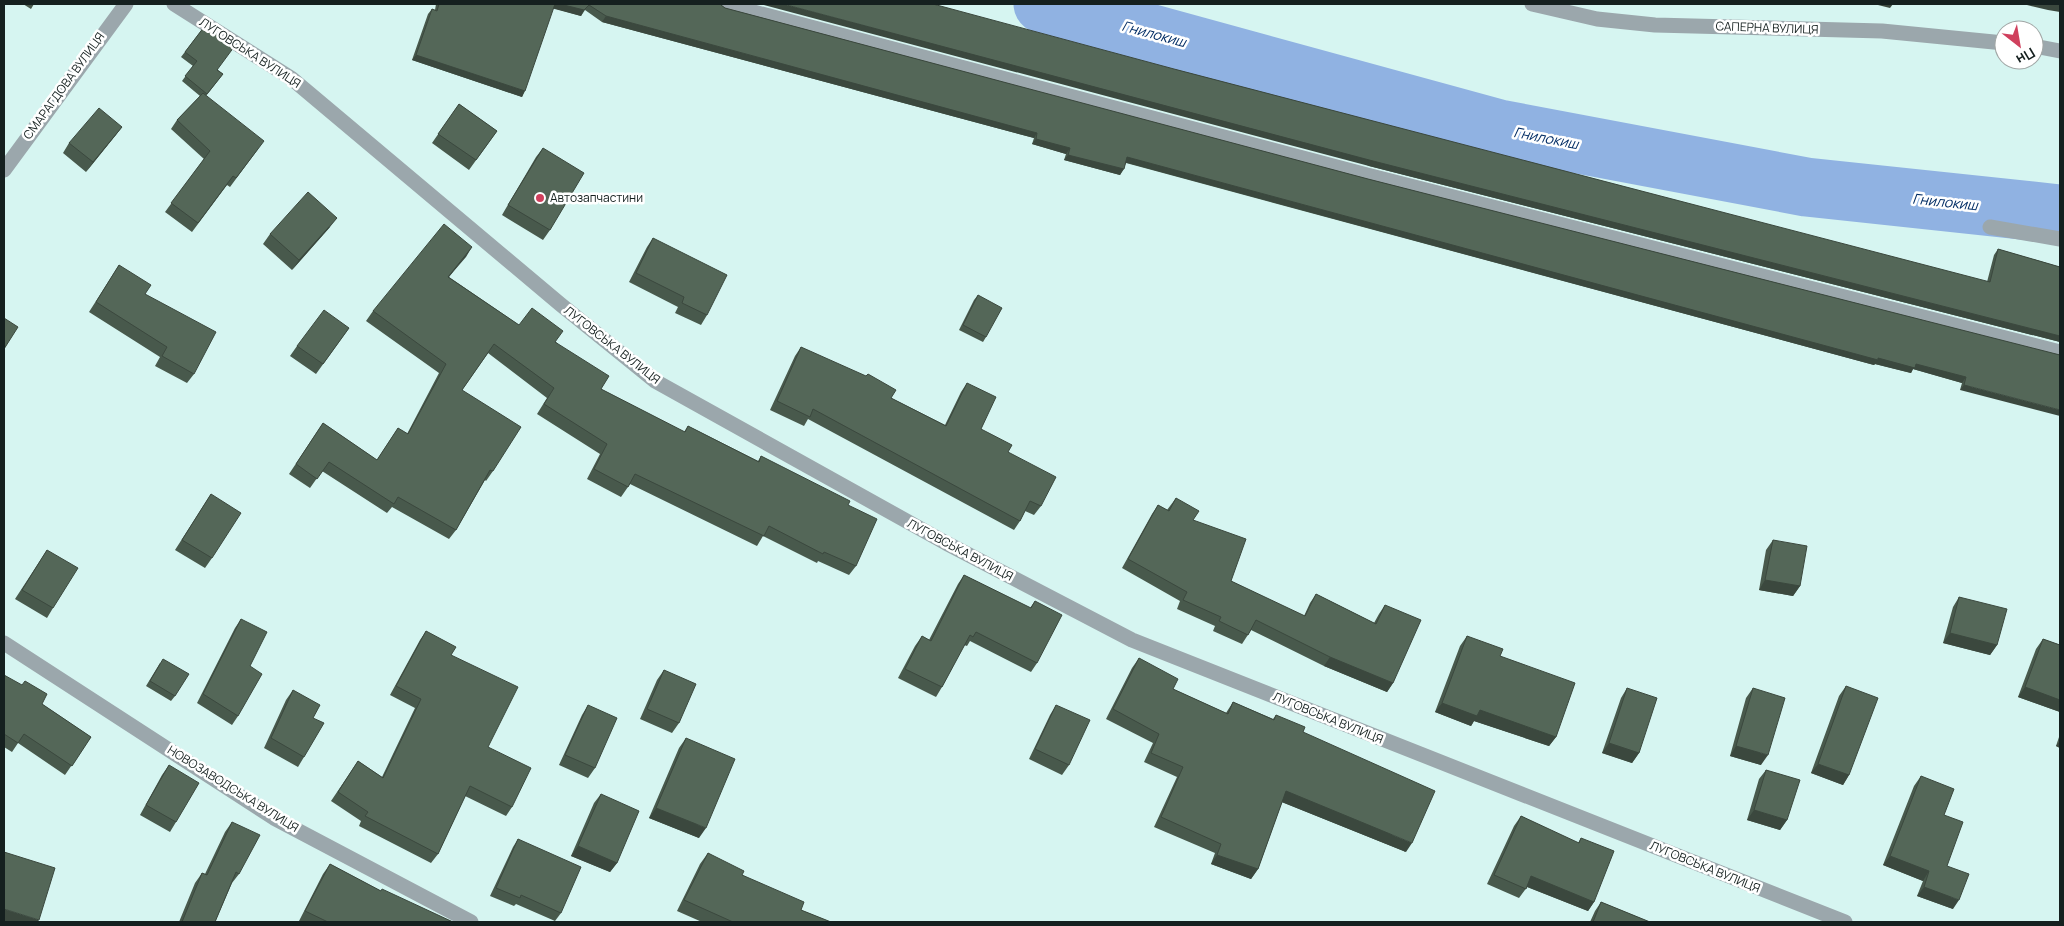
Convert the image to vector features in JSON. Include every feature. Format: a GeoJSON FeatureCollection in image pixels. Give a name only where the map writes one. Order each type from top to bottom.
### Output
{"type":"FeatureCollection","features":[{"type":"Feature","properties":{"kind":"street","name":"СМАРАГДОВА ВУЛИЦЯ"},"geometry":{"type":"LineString","coordinates":[[4,170],[126,4]]}},
{"type":"Feature","properties":{"kind":"street","name":"ЛУГОВСЬКА ВУЛИЦЯ"},"geometry":{"type":"LineString","coordinates":[[174,4],[291,78],[560,304],[655,381],[946,543],[1132,640],[1845,922]]}},
{"type":"Feature","properties":{"kind":"street"},"geometry":{"type":"LineString","coordinates":[[724,4],[1357,172],[2060,352]]}},
{"type":"Feature","properties":{"kind":"street","name":"САПЕРНА ВУЛИЦЯ"},"geometry":{"type":"LineString","coordinates":[[1532,4],[1597,19],[1654,25],[1882,31],[1994,42]]}},
{"type":"Feature","properties":{"kind":"street"},"geometry":{"type":"LineString","coordinates":[[2044,48],[2060,51]]}},
{"type":"Feature","properties":{"kind":"street"},"geometry":{"type":"LineString","coordinates":[[1990,226],[2060,239]]}},
{"type":"Feature","properties":{"kind":"street","name":"НОВОЗАВОДСЬКА ВУЛИЦЯ"},"geometry":{"type":"LineString","coordinates":[[4,643],[274,818],[470,922]]}},
{"type":"Feature","properties":{"kind":"building"},"geometry":{"type":"Polygon","coordinates":[[[439,4],[555,4],[525,91],[416,55],[432,9],[437,11],[439,4]]]}},
{"type":"Feature","properties":{"kind":"building"},"geometry":{"type":"Polygon","coordinates":[[[560,4],[721,4],[725,8],[1368,179],[2060,355],[2060,410],[1964,385],[1966,377],[1916,364],[1915,368],[1878,358],[1878,360],[1127,157],[1124,169],[1068,155],[1070,148],[1036,139],[1037,133],[606,16],[589,5],[584,10],[560,4]]]}},
{"type":"Feature","properties":{"kind":"building"},"geometry":{"type":"Polygon","coordinates":[[[783,4],[933,4],[1174,69],[1990,282],[1998,249],[2060,267],[2060,336],[1373,161],[783,4]]]}},
{"type":"Feature","properties":{"kind":"building"},"geometry":{"type":"Polygon","coordinates":[[[204,27],[234,47],[217,70],[223,74],[207,94],[185,76],[197,61],[185,52],[204,27]]]}},
{"type":"Feature","properties":{"kind":"building"},"geometry":{"type":"Polygon","coordinates":[[[203,93],[264,141],[236,178],[233,176],[198,223],[171,203],[210,151],[177,120],[203,93]]]}},
{"type":"Feature","properties":{"kind":"building"},"geometry":{"type":"Polygon","coordinates":[[[459,104],[497,131],[476,160],[438,134],[459,104]]]}},
{"type":"Feature","properties":{"kind":"building"},"geometry":{"type":"Polygon","coordinates":[[[99,108],[122,127],[93,162],[69,143],[99,108]]]}},
{"type":"Feature","properties":{"kind":"building","name":"Автозапчастини"},"geometry":{"type":"Polygon","coordinates":[[[543,148],[584,173],[550,230],[508,205],[543,148]]]}},
{"type":"Feature","properties":{"kind":"building"},"geometry":{"type":"Polygon","coordinates":[[[308,192],[337,218],[299,260],[270,234],[308,192]]]}},
{"type":"Feature","properties":{"kind":"building"},"geometry":{"type":"Polygon","coordinates":[[[444,224],[472,247],[448,277],[519,325],[532,308],[563,331],[555,342],[609,376],[601,389],[685,432],[688,426],[759,462],[761,456],[850,501],[848,505],[877,519],[856,566],[824,552],[823,554],[769,526],[764,536],[635,474],[628,487],[594,469],[607,444],[544,404],[554,388],[494,344],[462,390],[521,427],[493,471],[490,470],[456,530],[398,497],[394,504],[329,462],[317,479],[296,464],[323,423],[377,460],[398,428],[408,434],[446,364],[373,311],[444,224]]]}},
{"type":"Feature","properties":{"kind":"building"},"geometry":{"type":"Polygon","coordinates":[[[653,238],[727,275],[707,315],[682,303],[684,297],[636,273],[653,238]]]}},
{"type":"Feature","properties":{"kind":"building"},"geometry":{"type":"Polygon","coordinates":[[[119,265],[151,285],[145,294],[216,332],[194,374],[162,356],[167,347],[96,302],[119,265]]]}},
{"type":"Feature","properties":{"kind":"building"},"geometry":{"type":"Polygon","coordinates":[[[978,295],[1002,308],[986,337],[963,325],[978,295]]]}},
{"type":"Feature","properties":{"kind":"building"},"geometry":{"type":"Polygon","coordinates":[[[324,310],[349,328],[323,364],[297,346],[324,310]]]}},
{"type":"Feature","properties":{"kind":"building"},"geometry":{"type":"Polygon","coordinates":[[[4,318],[18,327],[4,349],[4,318]]]}},
{"type":"Feature","properties":{"kind":"building"},"geometry":{"type":"Polygon","coordinates":[[[801,347],[866,376],[868,374],[896,390],[891,398],[946,426],[967,383],[996,397],[981,429],[1012,445],[1008,452],[1056,477],[1041,506],[1030,501],[1020,521],[813,409],[810,417],[777,401],[801,347]]]}},
{"type":"Feature","properties":{"kind":"building"},"geometry":{"type":"Polygon","coordinates":[[[211,494],[241,513],[212,558],[182,540],[211,494]]]}},
{"type":"Feature","properties":{"kind":"building"},"geometry":{"type":"Polygon","coordinates":[[[1176,498],[1199,511],[1193,520],[1246,539],[1231,581],[1305,616],[1316,594],[1376,624],[1385,605],[1421,620],[1393,683],[1330,657],[1256,620],[1248,635],[1219,621],[1221,617],[1183,600],[1187,592],[1128,559],[1158,505],[1169,511],[1176,498]]]}},
{"type":"Feature","properties":{"kind":"building"},"geometry":{"type":"Polygon","coordinates":[[[1773,540],[1807,546],[1800,586],[1765,580],[1773,540]]]}},
{"type":"Feature","properties":{"kind":"building"},"geometry":{"type":"Polygon","coordinates":[[[47,550],[78,568],[53,608],[22,590],[47,550]]]}},
{"type":"Feature","properties":{"kind":"building"},"geometry":{"type":"Polygon","coordinates":[[[964,575],[1031,608],[1035,601],[1062,615],[1037,663],[976,632],[973,637],[970,635],[942,687],[905,669],[922,636],[931,641],[964,575]]]}},
{"type":"Feature","properties":{"kind":"building"},"geometry":{"type":"Polygon","coordinates":[[[1959,597],[2007,609],[1997,645],[1950,633],[1959,597]]]}},
{"type":"Feature","properties":{"kind":"building"},"geometry":{"type":"Polygon","coordinates":[[[241,619],[267,632],[250,666],[262,674],[238,716],[203,694],[241,619]]]}},
{"type":"Feature","properties":{"kind":"building"},"geometry":{"type":"Polygon","coordinates":[[[426,631],[456,647],[451,655],[518,687],[488,747],[531,768],[512,807],[470,786],[438,854],[365,816],[368,812],[338,792],[358,761],[383,778],[421,699],[396,686],[426,631]]]}},
{"type":"Feature","properties":{"kind":"building"},"geometry":{"type":"Polygon","coordinates":[[[1467,636],[1503,649],[1500,656],[1575,683],[1556,737],[1480,710],[1477,716],[1442,703],[1467,636]]]}},
{"type":"Feature","properties":{"kind":"building"},"geometry":{"type":"Polygon","coordinates":[[[2043,639],[2060,645],[2060,700],[2025,687],[2043,639]]]}},
{"type":"Feature","properties":{"kind":"building"},"geometry":{"type":"Polygon","coordinates":[[[1139,658],[1178,679],[1173,689],[1228,714],[1233,702],[1274,720],[1276,715],[1305,727],[1303,732],[1435,791],[1412,843],[1286,791],[1258,869],[1217,855],[1221,844],[1161,817],[1183,767],[1151,753],[1159,734],[1113,709],[1139,658]]]}},
{"type":"Feature","properties":{"kind":"building"},"geometry":{"type":"Polygon","coordinates":[[[163,659],[189,674],[175,696],[150,681],[163,659]]]}},
{"type":"Feature","properties":{"kind":"building"},"geometry":{"type":"Polygon","coordinates":[[[664,670],[696,684],[679,723],[647,709],[664,670]]]}},
{"type":"Feature","properties":{"kind":"building"},"geometry":{"type":"Polygon","coordinates":[[[4,675],[22,685],[25,681],[47,694],[42,704],[91,737],[72,766],[24,734],[18,743],[4,734],[4,675]]]}},
{"type":"Feature","properties":{"kind":"building"},"geometry":{"type":"Polygon","coordinates":[[[1846,686],[1878,698],[1849,775],[1818,764],[1846,686]]]}},
{"type":"Feature","properties":{"kind":"building"},"geometry":{"type":"Polygon","coordinates":[[[1627,688],[1657,698],[1639,753],[1609,743],[1627,688]]]}},
{"type":"Feature","properties":{"kind":"building"},"geometry":{"type":"Polygon","coordinates":[[[1753,688],[1785,698],[1768,755],[1736,746],[1753,688]]]}},
{"type":"Feature","properties":{"kind":"building"},"geometry":{"type":"Polygon","coordinates":[[[293,690],[320,705],[313,718],[324,723],[304,757],[271,738],[293,690]]]}},
{"type":"Feature","properties":{"kind":"building"},"geometry":{"type":"Polygon","coordinates":[[[588,705],[617,718],[595,768],[565,755],[588,705]]]}},
{"type":"Feature","properties":{"kind":"building"},"geometry":{"type":"Polygon","coordinates":[[[1056,705],[1090,720],[1069,765],[1035,749],[1056,705]]]}},
{"type":"Feature","properties":{"kind":"building"},"geometry":{"type":"Polygon","coordinates":[[[686,738],[735,759],[706,828],[656,808],[686,738]]]}},
{"type":"Feature","properties":{"kind":"building"},"geometry":{"type":"Polygon","coordinates":[[[169,765],[199,783],[176,822],[146,805],[169,765]]]}},
{"type":"Feature","properties":{"kind":"building"},"geometry":{"type":"Polygon","coordinates":[[[1766,770],[1800,780],[1787,820],[1754,810],[1766,770]]]}},
{"type":"Feature","properties":{"kind":"building"},"geometry":{"type":"Polygon","coordinates":[[[1921,776],[1954,789],[1944,815],[1963,822],[1947,866],[1969,874],[1959,900],[1924,887],[1929,871],[1890,856],[1921,776]]]}},
{"type":"Feature","properties":{"kind":"building"},"geometry":{"type":"Polygon","coordinates":[[[601,794],[639,811],[617,863],[578,846],[601,794]]]}},
{"type":"Feature","properties":{"kind":"building"},"geometry":{"type":"Polygon","coordinates":[[[1521,816],[1579,843],[1581,838],[1614,851],[1594,902],[1531,876],[1526,889],[1494,875],[1521,816]]]}},
{"type":"Feature","properties":{"kind":"building"},"geometry":{"type":"Polygon","coordinates":[[[232,822],[260,835],[239,874],[236,872],[215,922],[182,922],[202,873],[207,875],[232,822]]]}},
{"type":"Feature","properties":{"kind":"building"},"geometry":{"type":"Polygon","coordinates":[[[518,839],[581,867],[561,913],[521,895],[520,898],[496,888],[518,839]]]}},
{"type":"Feature","properties":{"kind":"building"},"geometry":{"type":"Polygon","coordinates":[[[4,852],[55,868],[39,920],[4,909],[4,852]]]}},
{"type":"Feature","properties":{"kind":"building"},"geometry":{"type":"Polygon","coordinates":[[[708,853],[744,871],[742,875],[804,902],[801,910],[831,922],[733,922],[684,900],[708,853]]]}},
{"type":"Feature","properties":{"kind":"building"},"geometry":{"type":"Polygon","coordinates":[[[330,864],[381,891],[382,889],[453,922],[328,922],[305,911],[330,864]]]}},
{"type":"Feature","properties":{"kind":"building"},"geometry":{"type":"Polygon","coordinates":[[[1601,902],[1650,922],[1593,922],[1601,902]]]}},
{"type":"Feature","properties":{"kind":"waterway","name":"Гнилокиш"},"geometry":{"type":"LineString","coordinates":[[1043,4],[1499,129],[1806,187],[2060,214]]}},
{"type":"Feature","properties":{"kind":"place","name":"Автозапчастини"},"geometry":{"type":"Point","coordinates":[540,198]}}]}
